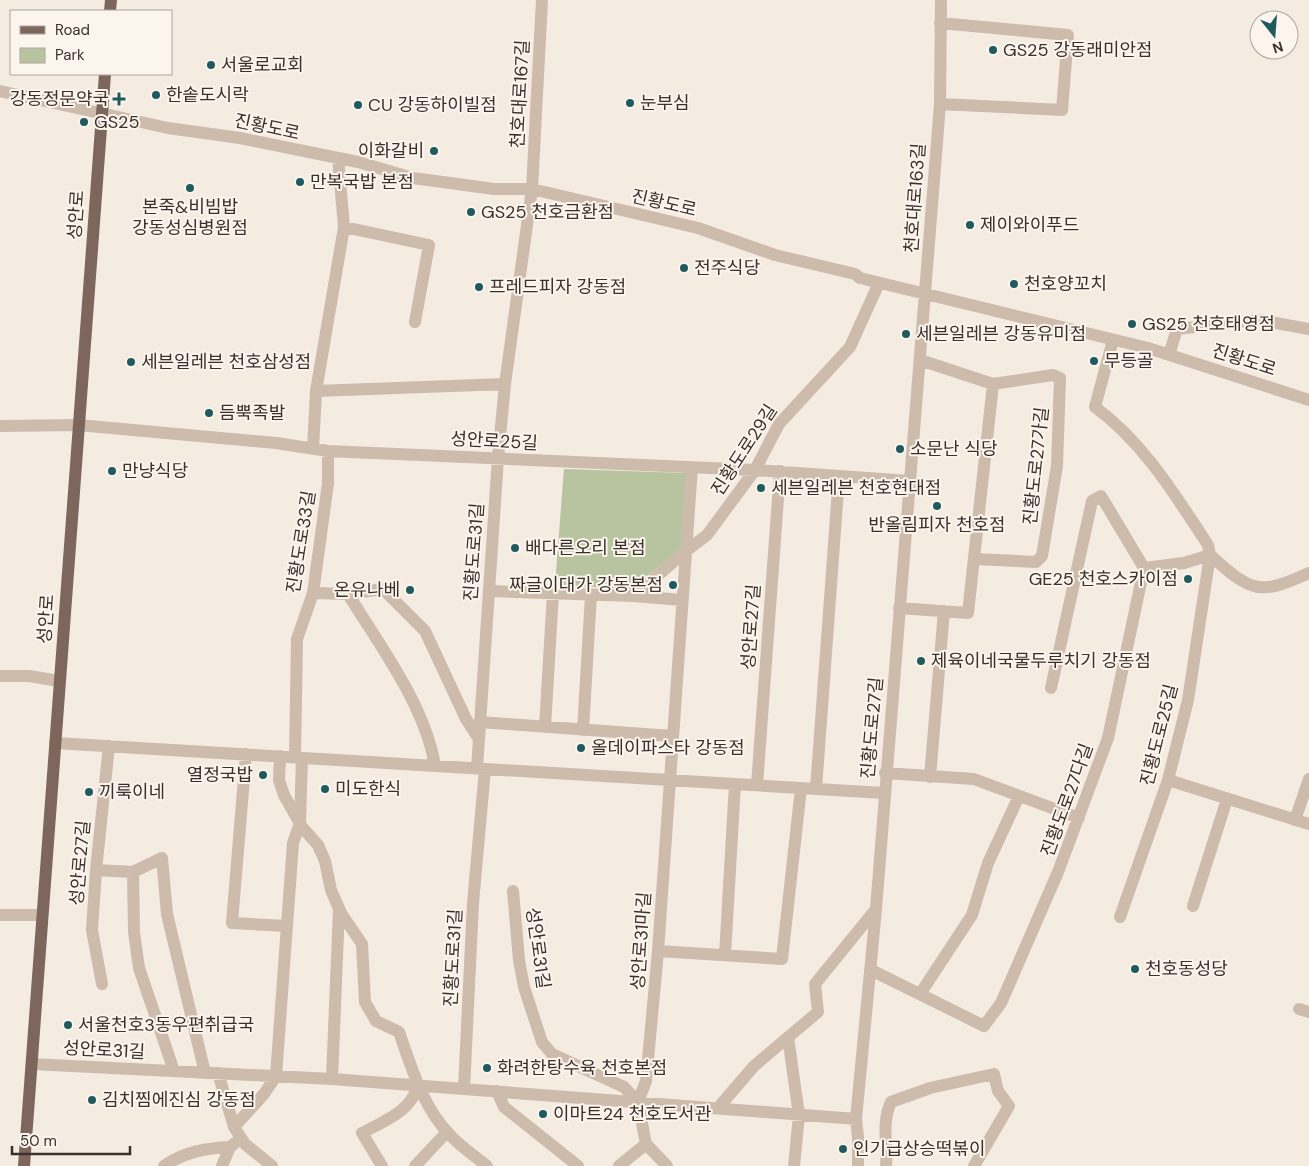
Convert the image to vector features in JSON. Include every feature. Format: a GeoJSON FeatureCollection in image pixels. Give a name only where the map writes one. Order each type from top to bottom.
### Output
{"type":"FeatureCollection","features":[{"type":"Feature","properties":{"kind":"main road","name":"성안로"},"geometry":{"type":"LineString","coordinates":[[24,1166],[100,112],[105,75]]}},
{"type":"Feature","properties":{"kind":"street","name":"천호대로167길"},"geometry":{"type":"LineString","coordinates":[[532,189],[542,0]]}},
{"type":"Feature","properties":{"kind":"street","name":"천호대로163길"},"geometry":{"type":"LineString","coordinates":[[926,294],[940,104],[941,0]]}},
{"type":"Feature","properties":{"kind":"street"},"geometry":{"type":"LineString","coordinates":[[940,23],[1068,36],[1062,110],[940,104]]}},
{"type":"Feature","properties":{"kind":"street","name":"진황도로"},"geometry":{"type":"LineString","coordinates":[[0,91],[168,128],[240,138],[338,158],[413,178],[494,189],[532,189],[698,228],[775,255],[855,274],[860,278],[878,283],[1169,355],[1309,400]]}},
{"type":"Feature","properties":{"kind":"street"},"geometry":{"type":"LineString","coordinates":[[313,449],[316,391],[344,227],[338,158]]}},
{"type":"Feature","properties":{"kind":"street","name":"진황도로31길"},"geometry":{"type":"LineString","coordinates":[[464,1089],[481,768],[479,739],[498,458],[505,384],[532,189]]}},
{"type":"Feature","properties":{"kind":"street"},"geometry":{"type":"LineString","coordinates":[[344,227],[429,245],[416,322]]}},
{"type":"Feature","properties":{"kind":"street","name":"진황도로29길"},"geometry":{"type":"LineString","coordinates":[[634,596],[686,551],[708,535],[755,470],[778,424],[850,347],[878,283]]}},
{"type":"Feature","properties":{"kind":"street","name":"진황도로27길"},"geometry":{"type":"LineString","coordinates":[[858,1166],[856,1119],[871,970],[926,294]]}},
{"type":"Feature","properties":{"kind":"street"},"geometry":{"type":"LineString","coordinates":[[1169,355],[1177,329],[1260,320],[1309,329]]}},
{"type":"Feature","properties":{"kind":"street"},"geometry":{"type":"LineString","coordinates":[[1113,340],[1095,407],[1129,437],[1153,462],[1208,545],[1210,555],[1230,574],[1256,588],[1278,587],[1309,573]]}},
{"type":"Feature","properties":{"kind":"street","name":"진황도로27가길"},"geometry":{"type":"LineString","coordinates":[[920,360],[993,384],[1053,375],[1060,378],[1057,466],[1042,556],[1036,562],[975,559]]}},
{"type":"Feature","properties":{"kind":"street"},"geometry":{"type":"LineString","coordinates":[[316,391],[505,384]]}},
{"type":"Feature","properties":{"kind":"street"},"geometry":{"type":"LineString","coordinates":[[899,608],[968,613],[993,384]]}},
{"type":"Feature","properties":{"kind":"street","name":"성안로25길"},"geometry":{"type":"LineString","coordinates":[[0,426],[78,424],[276,443],[328,451],[780,471],[910,481]]}},
{"type":"Feature","properties":{"kind":"street","name":"진황도로33길"},"geometry":{"type":"LineString","coordinates":[[298,757],[297,640],[313,593],[328,483],[328,451]]}},
{"type":"Feature","properties":{"kind":"street"},"geometry":{"type":"LineString","coordinates":[[669,780],[692,467]]}},
{"type":"Feature","properties":{"kind":"street","name":"성안로27길"},"geometry":{"type":"LineString","coordinates":[[757,785],[780,471]]}},
{"type":"Feature","properties":{"kind":"street"},"geometry":{"type":"LineString","coordinates":[[816,789],[839,476]]}},
{"type":"Feature","properties":{"kind":"street"},"geometry":{"type":"LineString","coordinates":[[1051,688],[1092,501],[1101,496],[1144,568],[1184,562],[1210,555]]}},
{"type":"Feature","properties":{"kind":"street","name":"진황도로25길"},"geometry":{"type":"LineString","coordinates":[[1120,917],[1168,780],[1188,700],[1210,555]]}},
{"type":"Feature","properties":{"kind":"street","name":"진황도로27다길"},"geometry":{"type":"LineString","coordinates":[[871,970],[984,1026],[1001,1003],[1079,818],[1108,738],[1144,568]]}},
{"type":"Feature","properties":{"kind":"street"},"geometry":{"type":"LineString","coordinates":[[313,593],[348,594],[382,589],[425,631],[466,719],[479,739]]}},
{"type":"Feature","properties":{"kind":"street"},"geometry":{"type":"LineString","coordinates":[[489,591],[634,596],[682,600]]}},
{"type":"Feature","properties":{"kind":"street"},"geometry":{"type":"LineString","coordinates":[[545,727],[553,593]]}},
{"type":"Feature","properties":{"kind":"street"},"geometry":{"type":"LineString","coordinates":[[348,594],[397,674],[431,741],[435,766]]}},
{"type":"Feature","properties":{"kind":"street"},"geometry":{"type":"LineString","coordinates":[[583,730],[591,595]]}},
{"type":"Feature","properties":{"kind":"street"},"geometry":{"type":"LineString","coordinates":[[930,776],[944,611]]}},
{"type":"Feature","properties":{"kind":"street"},"geometry":{"type":"LineString","coordinates":[[0,676],[29,676],[60,681]]}},
{"type":"Feature","properties":{"kind":"street"},"geometry":{"type":"LineString","coordinates":[[480,722],[672,736]]}},
{"type":"Feature","properties":{"kind":"street"},"geometry":{"type":"LineString","coordinates":[[55,742],[884,793]]}},
{"type":"Feature","properties":{"kind":"street","name":"성안로27길"},"geometry":{"type":"LineString","coordinates":[[102,984],[92,930],[96,870],[109,746]]}},
{"type":"Feature","properties":{"kind":"street"},"geometry":{"type":"LineString","coordinates":[[246,754],[232,923],[286,926]]}},
{"type":"Feature","properties":{"kind":"street"},"geometry":{"type":"LineString","coordinates":[[280,756],[279,780],[300,823],[318,845],[325,861],[331,890],[339,907],[362,944],[366,1002],[376,1020],[399,1032],[418,1085],[435,1118],[447,1132],[487,1166]]}},
{"type":"Feature","properties":{"kind":"street"},"geometry":{"type":"LineString","coordinates":[[234,1127],[264,1094],[276,1076],[292,842],[300,823],[298,757]]}},
{"type":"Feature","properties":{"kind":"street"},"geometry":{"type":"LineString","coordinates":[[886,774],[974,780],[1079,818]]}},
{"type":"Feature","properties":{"kind":"street"},"geometry":{"type":"LineString","coordinates":[[1295,820],[1309,779]]}},
{"type":"Feature","properties":{"kind":"street","name":"성안로31마길"},"geometry":{"type":"LineString","coordinates":[[638,1102],[646,1081],[658,951],[669,780]]}},
{"type":"Feature","properties":{"kind":"street"},"geometry":{"type":"LineString","coordinates":[[1168,780],[1309,824]]}},
{"type":"Feature","properties":{"kind":"street"},"geometry":{"type":"LineString","coordinates":[[725,956],[735,784]]}},
{"type":"Feature","properties":{"kind":"street"},"geometry":{"type":"LineString","coordinates":[[658,951],[782,959],[801,788]]}},
{"type":"Feature","properties":{"kind":"street"},"geometry":{"type":"LineString","coordinates":[[920,994],[972,915],[988,862],[1019,796]]}},
{"type":"Feature","properties":{"kind":"street"},"geometry":{"type":"LineString","coordinates":[[1193,906],[1227,799]]}},
{"type":"Feature","properties":{"kind":"street"},"geometry":{"type":"LineString","coordinates":[[96,870],[133,872],[162,858],[167,914],[212,1073],[234,1127],[241,1138],[272,1166]]}},
{"type":"Feature","properties":{"kind":"street","name":"성안로31길"},"geometry":{"type":"LineString","coordinates":[[133,872],[134,932],[139,968],[174,1071]]}},
{"type":"Feature","properties":{"kind":"street","name":"성안로31길"},"geometry":{"type":"LineString","coordinates":[[513,891],[519,960],[524,987],[542,1042],[552,1054],[624,1087],[638,1102]]}},
{"type":"Feature","properties":{"kind":"street"},"geometry":{"type":"LineString","coordinates":[[332,1079],[339,907]]}},
{"type":"Feature","properties":{"kind":"street"},"geometry":{"type":"LineString","coordinates":[[718,1108],[754,1066],[818,1012],[815,984],[876,909]]}},
{"type":"Feature","properties":{"kind":"street"},"geometry":{"type":"LineString","coordinates":[[0,915],[42,915]]}},
{"type":"Feature","properties":{"kind":"street"},"geometry":{"type":"LineString","coordinates":[[788,1037],[799,1115],[794,1166]]}},
{"type":"Feature","properties":{"kind":"street","name":"성안로31길"},"geometry":{"type":"LineString","coordinates":[[32,1064],[332,1079],[856,1119]]}},
{"type":"Feature","properties":{"kind":"street"},"geometry":{"type":"LineString","coordinates":[[886,1166],[884,1132],[886,1112],[891,1102],[930,1088],[994,1074],[998,1091],[1009,1106],[974,1166]]}},
{"type":"Feature","properties":{"kind":"street"},"geometry":{"type":"LineString","coordinates":[[380,1163],[362,1133],[396,1115],[414,1099],[418,1085]]}},
{"type":"Feature","properties":{"kind":"street"},"geometry":{"type":"LineString","coordinates":[[497,1091],[504,1107],[578,1166]]}},
{"type":"Feature","properties":{"kind":"street"},"geometry":{"type":"LineString","coordinates":[[638,1102],[646,1144],[667,1166]]}},
{"type":"Feature","properties":{"kind":"street"},"geometry":{"type":"LineString","coordinates":[[415,1166],[447,1132]]}},
{"type":"Feature","properties":{"kind":"street"},"geometry":{"type":"LineString","coordinates":[[858,1137],[866,1166]]}},
{"type":"Feature","properties":{"kind":"street"},"geometry":{"type":"LineString","coordinates":[[222,1166],[230,1147],[241,1138]]}},
{"type":"Feature","properties":{"kind":"street"},"geometry":{"type":"LineString","coordinates":[[620,1166],[646,1144]]}},
{"type":"Feature","properties":{"kind":"street"},"geometry":{"type":"LineString","coordinates":[[164,1166],[176,1158],[208,1148],[230,1147]]}},
{"type":"Feature","properties":{"kind":"green space"},"geometry":{"type":"Polygon","coordinates":[[[564,469],[686,473],[681,549],[631,589],[555,585],[564,469]]]}},
{"type":"Feature","properties":{"kind":"place","name":"GS25 강동래미안점"},"geometry":{"type":"Point","coordinates":[993,50]}},
{"type":"Feature","properties":{"kind":"place","name":"서울로교회"},"geometry":{"type":"Point","coordinates":[211,65]}},
{"type":"Feature","properties":{"kind":"place","name":"한솥도시락"},"geometry":{"type":"Point","coordinates":[156,95]}},
{"type":"Feature","properties":{"kind":"place","name":"강동정문약국"},"geometry":{"type":"Point","coordinates":[119,99]}},
{"type":"Feature","properties":{"kind":"place","name":"눈부심"},"geometry":{"type":"Point","coordinates":[630,103]}},
{"type":"Feature","properties":{"kind":"place","name":"CU 강동하이빌점"},"geometry":{"type":"Point","coordinates":[358,105]}},
{"type":"Feature","properties":{"kind":"place","name":"GS25"},"geometry":{"type":"Point","coordinates":[84,122]}},
{"type":"Feature","properties":{"kind":"place","name":"이화갈비"},"geometry":{"type":"Point","coordinates":[434,151]}},
{"type":"Feature","properties":{"kind":"place","name":"만복국밥 본점"},"geometry":{"type":"Point","coordinates":[300,182]}},
{"type":"Feature","properties":{"kind":"place","name":"본죽&비빔밥 강동성심병원점"},"geometry":{"type":"Point","coordinates":[190,188]}},
{"type":"Feature","properties":{"kind":"place","name":"GS25 천호금환점"},"geometry":{"type":"Point","coordinates":[471,212]}},
{"type":"Feature","properties":{"kind":"place","name":"제이와이푸드"},"geometry":{"type":"Point","coordinates":[970,225]}},
{"type":"Feature","properties":{"kind":"place","name":"전주식당"},"geometry":{"type":"Point","coordinates":[684,268]}},
{"type":"Feature","properties":{"kind":"place","name":"천호양꼬치"},"geometry":{"type":"Point","coordinates":[1014,284]}},
{"type":"Feature","properties":{"kind":"place","name":"프레드피자 강동점"},"geometry":{"type":"Point","coordinates":[479,287]}},
{"type":"Feature","properties":{"kind":"place","name":"GS25 천호태영점"},"geometry":{"type":"Point","coordinates":[1132,324]}},
{"type":"Feature","properties":{"kind":"place","name":"세븐일레븐 강동유미점"},"geometry":{"type":"Point","coordinates":[906,334]}},
{"type":"Feature","properties":{"kind":"place","name":"무등골"},"geometry":{"type":"Point","coordinates":[1094,361]}},
{"type":"Feature","properties":{"kind":"place","name":"세븐일레븐 천호삼성점"},"geometry":{"type":"Point","coordinates":[131,362]}},
{"type":"Feature","properties":{"kind":"place","name":"듬뿍족발"},"geometry":{"type":"Point","coordinates":[209,413]}},
{"type":"Feature","properties":{"kind":"place","name":"소문난 식당"},"geometry":{"type":"Point","coordinates":[900,449]}},
{"type":"Feature","properties":{"kind":"place","name":"만냥식당"},"geometry":{"type":"Point","coordinates":[112,471]}},
{"type":"Feature","properties":{"kind":"place","name":"세븐일레븐 천호현대점"},"geometry":{"type":"Point","coordinates":[761,488]}},
{"type":"Feature","properties":{"kind":"place","name":"반올림피자 천호점"},"geometry":{"type":"Point","coordinates":[937,506]}},
{"type":"Feature","properties":{"kind":"place","name":"배다른오리 본점"},"geometry":{"type":"Point","coordinates":[515,548]}},
{"type":"Feature","properties":{"kind":"place","name":"GE25 천호스카이점"},"geometry":{"type":"Point","coordinates":[1188,579]}},
{"type":"Feature","properties":{"kind":"place","name":"짜글이대가 강동본점"},"geometry":{"type":"Point","coordinates":[673,585]}},
{"type":"Feature","properties":{"kind":"place","name":"온유나베"},"geometry":{"type":"Point","coordinates":[410,590]}},
{"type":"Feature","properties":{"kind":"place","name":"제육이네국물두루치기 강동점"},"geometry":{"type":"Point","coordinates":[921,661]}},
{"type":"Feature","properties":{"kind":"place","name":"올데이파스타 강동점"},"geometry":{"type":"Point","coordinates":[581,748]}},
{"type":"Feature","properties":{"kind":"place","name":"열정국밥"},"geometry":{"type":"Point","coordinates":[263,775]}},
{"type":"Feature","properties":{"kind":"place","name":"미도한식"},"geometry":{"type":"Point","coordinates":[325,789]}},
{"type":"Feature","properties":{"kind":"place","name":"끼룩이네"},"geometry":{"type":"Point","coordinates":[89,792]}},
{"type":"Feature","properties":{"kind":"place","name":"천호동성당"},"geometry":{"type":"Point","coordinates":[1135,969]}},
{"type":"Feature","properties":{"kind":"place","name":"서울천호3동우편취급국"},"geometry":{"type":"Point","coordinates":[68,1025]}},
{"type":"Feature","properties":{"kind":"place","name":"화려한탕수육 천호본점"},"geometry":{"type":"Point","coordinates":[487,1068]}},
{"type":"Feature","properties":{"kind":"place","name":"김치찜에진심 강동점"},"geometry":{"type":"Point","coordinates":[92,1100]}},
{"type":"Feature","properties":{"kind":"place","name":"이마트24 천호도서관"},"geometry":{"type":"Point","coordinates":[543,1114]}},
{"type":"Feature","properties":{"kind":"place","name":"인기급상승떡볶이"},"geometry":{"type":"Point","coordinates":[843,1149]}}]}
